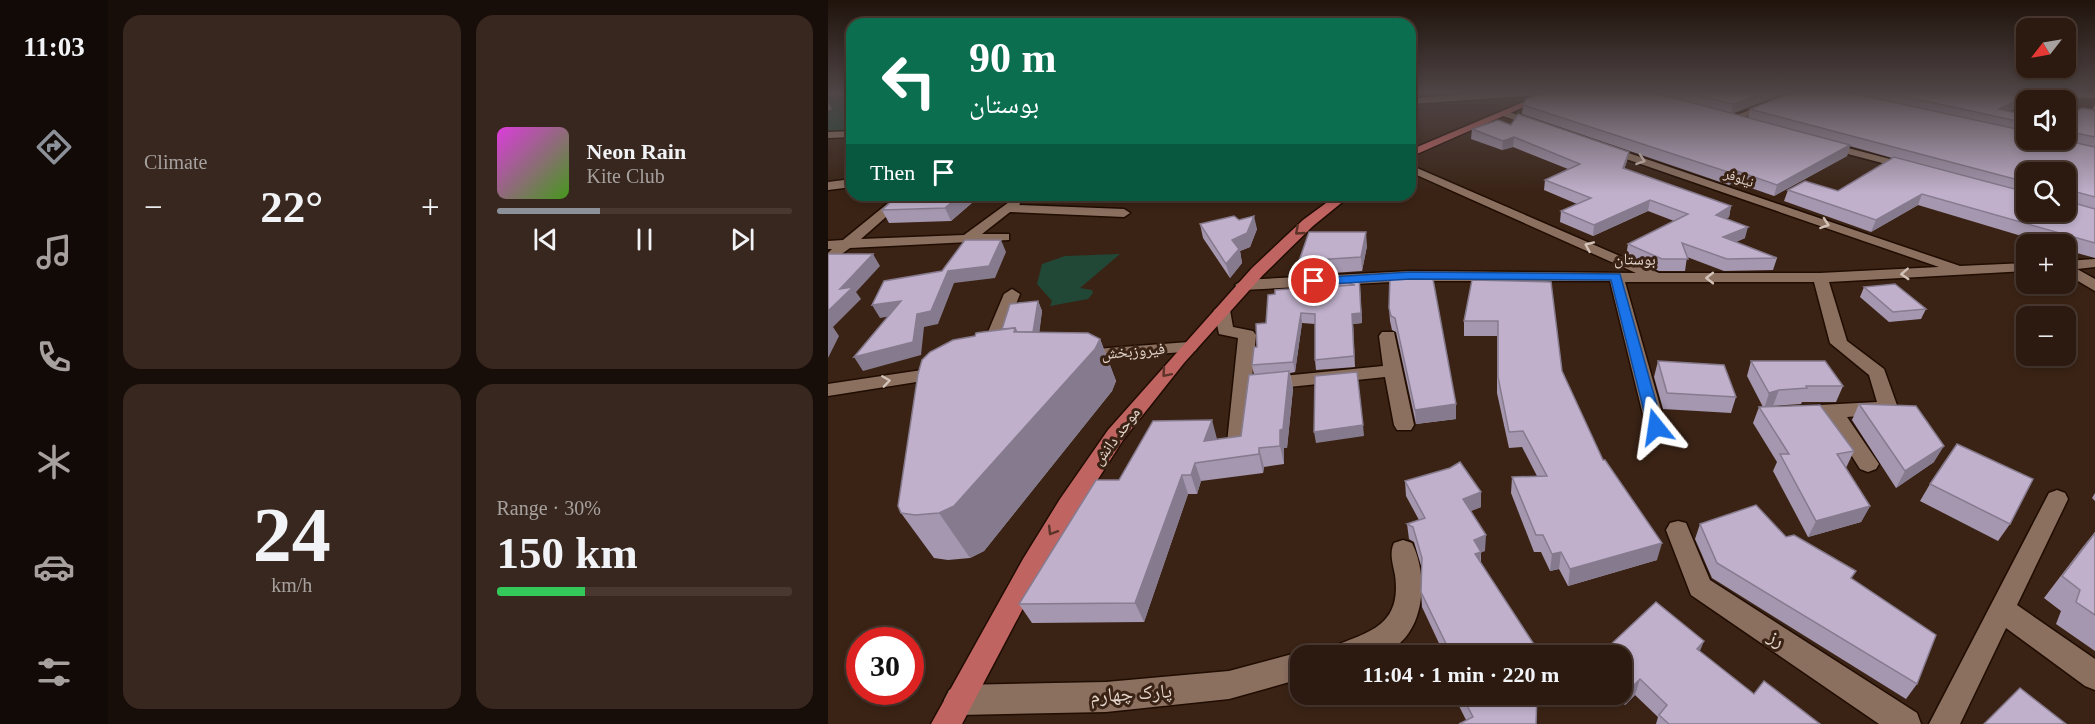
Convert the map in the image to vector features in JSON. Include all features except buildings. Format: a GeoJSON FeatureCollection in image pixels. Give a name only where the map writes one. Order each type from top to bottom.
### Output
{"type":"FeatureCollection","features":[{"type":"Feature","properties":{"kind":"main road"},"geometry":{"type":"LineString","coordinates":[[1416,152],[1478,126]]}},
{"type":"Feature","properties":{"kind":"main road","name":"موحد دانش"},"geometry":{"type":"LineString","coordinates":[[952,712],[1046,540],[1088,473],[1131,414],[1243,285],[1294,236],[1338,201]]}},
{"type":"Feature","properties":{"kind":"street"},"geometry":{"type":"LineString","coordinates":[[1541,126],[1550,129]]}},
{"type":"Feature","properties":{"kind":"street"},"geometry":{"type":"LineString","coordinates":[[828,135],[846,134]]}},
{"type":"Feature","properties":{"kind":"street"},"geometry":{"type":"LineString","coordinates":[[1812,141],[1925,171]]}},
{"type":"Feature","properties":{"kind":"street","name":"نیلوفر"},"geometry":{"type":"LineString","coordinates":[[1595,145],[1962,271]]}},
{"type":"Feature","properties":{"kind":"street"},"geometry":{"type":"LineString","coordinates":[[1416,171],[1662,278]]}},
{"type":"Feature","properties":{"kind":"street"},"geometry":{"type":"LineString","coordinates":[[828,186],[846,184]]}},
{"type":"Feature","properties":{"kind":"street"},"geometry":{"type":"LineString","coordinates":[[828,260],[897,201]]}},
{"type":"Feature","properties":{"kind":"street"},"geometry":{"type":"LineString","coordinates":[[968,238],[1016,201]]}},
{"type":"Feature","properties":{"kind":"street"},"geometry":{"type":"LineString","coordinates":[[1007,208],[1124,213]]}},
{"type":"Feature","properties":{"kind":"street"},"geometry":{"type":"LineString","coordinates":[[828,245],[1004,237]]}},
{"type":"Feature","properties":{"kind":"street"},"geometry":{"type":"LineString","coordinates":[[2076,266],[2095,263]]}},
{"type":"Feature","properties":{"kind":"street","name":"بوستان"},"geometry":{"type":"LineString","coordinates":[[1243,285],[1410,276],[1820,278],[2016,268]]}},
{"type":"Feature","properties":{"kind":"street"},"geometry":{"type":"LineString","coordinates":[[2076,274],[2095,286]]}},
{"type":"Feature","properties":{"kind":"street"},"geometry":{"type":"LineString","coordinates":[[1616,277],[1656,427]]}},
{"type":"Feature","properties":{"kind":"street"},"geometry":{"type":"LineString","coordinates":[[1783,415],[1888,408],[1878,373],[1839,343],[1820,278]]}},
{"type":"Feature","properties":{"kind":"street"},"geometry":{"type":"LineString","coordinates":[[1006,364],[983,367],[1012,294]]}},
{"type":"Feature","properties":{"kind":"street"},"geometry":{"type":"LineString","coordinates":[[1222,310],[1225,330],[1247,335],[1237,443]]}},
{"type":"Feature","properties":{"kind":"street"},"geometry":{"type":"LineString","coordinates":[[1388,336],[1404,425]]}},
{"type":"Feature","properties":{"kind":"street","name":"فیروزبخش"},"geometry":{"type":"LineString","coordinates":[[1066,357],[1149,348],[1189,347]]}},
{"type":"Feature","properties":{"kind":"street"},"geometry":{"type":"LineString","coordinates":[[828,390],[959,370]]}},
{"type":"Feature","properties":{"kind":"street"},"geometry":{"type":"LineString","coordinates":[[1241,386],[1394,371]]}},
{"type":"Feature","properties":{"kind":"street"},"geometry":{"type":"LineString","coordinates":[[1833,411],[1868,464]]}},
{"type":"Feature","properties":{"kind":"street"},"geometry":{"type":"LineString","coordinates":[[1944,724],[2057,499]]}},
{"type":"Feature","properties":{"kind":"street","name":"رز"},"geometry":{"type":"LineString","coordinates":[[1678,530],[1700,587],[1906,724]]}},
{"type":"Feature","properties":{"kind":"street"},"geometry":{"type":"LineString","coordinates":[[1368,645],[1383,639],[1400,624],[1409,599],[1403,550]]}},
{"type":"Feature","properties":{"kind":"street"},"geometry":{"type":"LineString","coordinates":[[2002,609],[2095,676]]}},
{"type":"Feature","properties":{"kind":"street","name":"پارک چهارم"},"geometry":{"type":"LineString","coordinates":[[952,712],[1230,685],[1290,669]]}},
{"type":"Feature","properties":{"kind":"green space"},"geometry":{"type":"Polygon","coordinates":[[[828,126],[846,126],[846,132],[828,134],[828,126]]]}},
{"type":"Feature","properties":{"kind":"green space"},"geometry":{"type":"Polygon","coordinates":[[[1120,254],[1080,288],[1092,290],[1093,293],[1088,299],[1050,306],[1052,301],[1037,284],[1042,264],[1065,256],[1120,254]]]}},
{"type":"Feature","properties":{"kind":"route"},"geometry":{"type":"LineString","coordinates":[[1314,281],[1410,276],[1616,277],[1656,427]]}}]}
